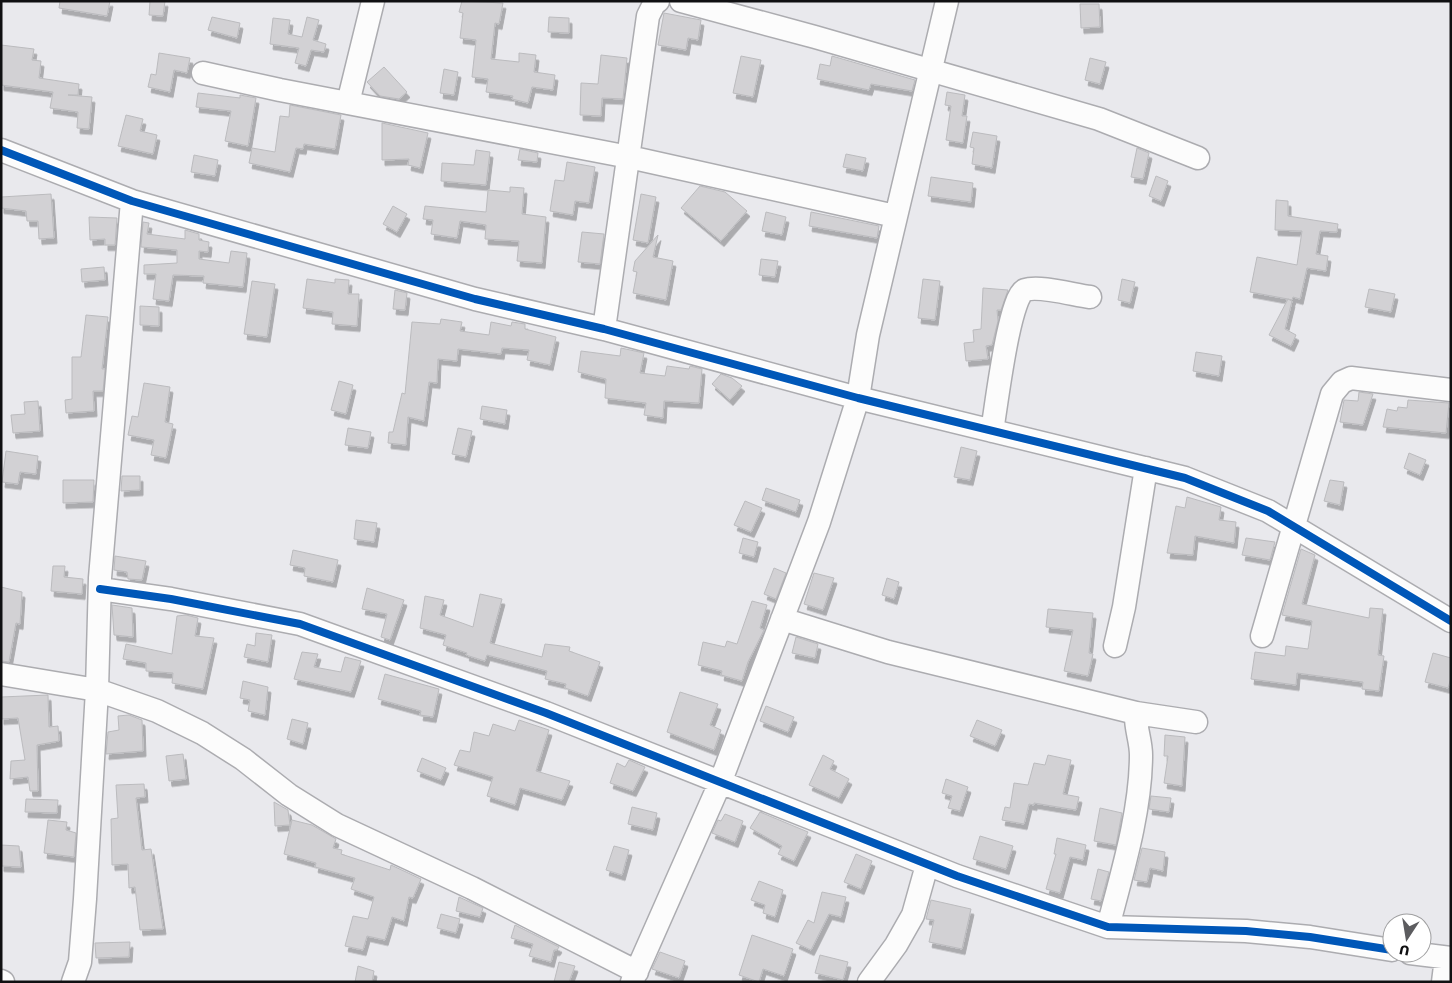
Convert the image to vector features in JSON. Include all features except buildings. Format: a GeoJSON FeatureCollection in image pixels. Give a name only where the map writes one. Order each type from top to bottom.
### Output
{"type":"FeatureCollection","features":[{"type":"Feature","properties":{"kind":"street"},"geometry":{"type":"LineString","coordinates":[[348,103],[373,1]]}},
{"type":"Feature","properties":{"kind":"street"},"geometry":{"type":"LineString","coordinates":[[604,329],[648,16],[654,4],[658,1]]}},
{"type":"Feature","properties":{"kind":"street"},"geometry":{"type":"LineString","coordinates":[[681,1],[815,36],[1099,119],[1198,158]]}},
{"type":"Feature","properties":{"kind":"street"},"geometry":{"type":"LineString","coordinates":[[1,674],[97,690],[157,711],[202,733],[337,825],[472,888],[634,977],[720,783],[819,522],[858,398],[868,335],[947,1]]}},
{"type":"Feature","properties":{"kind":"street"},"geometry":{"type":"LineString","coordinates":[[203,73],[348,103],[629,156],[895,216]]}},
{"type":"Feature","properties":{"kind":"street"},"geometry":{"type":"LineString","coordinates":[[1,150],[132,202],[475,300],[604,329],[858,398],[1146,468],[1194,482],[1268,511],[1451,621]]}},
{"type":"Feature","properties":{"kind":"street"},"geometry":{"type":"LineString","coordinates":[[73,982],[80,962],[86,899],[97,690],[100,589],[132,202]]}},
{"type":"Feature","properties":{"kind":"street"},"geometry":{"type":"LineString","coordinates":[[992,431],[1008,332],[1014,306],[1020,293],[1026,289],[1041,289],[1090,297]]}},
{"type":"Feature","properties":{"kind":"street"},"geometry":{"type":"LineString","coordinates":[[1262,636],[1292,526],[1332,394],[1342,382],[1351,378],[1451,390]]}},
{"type":"Feature","properties":{"kind":"street"},"geometry":{"type":"LineString","coordinates":[[1115,646],[1124,608],[1146,468]]}},
{"type":"Feature","properties":{"kind":"street"},"geometry":{"type":"LineString","coordinates":[[100,589],[171,599],[300,624],[546,713],[927,865],[1031,903],[1108,927],[1246,931],[1310,936],[1382,948]]}},
{"type":"Feature","properties":{"kind":"street"},"geometry":{"type":"LineString","coordinates":[[782,620],[888,652],[1136,713],[1196,722]]}},
{"type":"Feature","properties":{"kind":"street"},"geometry":{"type":"LineString","coordinates":[[1108,927],[1131,841],[1141,755],[1136,726],[1136,713]]}},
{"type":"Feature","properties":{"kind":"street"},"geometry":{"type":"LineString","coordinates":[[869,982],[896,945],[913,915],[927,865]]}},
{"type":"Feature","properties":{"kind":"street"},"geometry":{"type":"LineString","coordinates":[[1432,956],[1448,958],[1443,982]]}},
{"type":"Feature","properties":{"kind":"cycle path"},"geometry":{"type":"LineString","coordinates":[[1,150],[132,201],[475,299],[604,329],[858,398],[1185,478],[1268,511],[1451,621]]}},
{"type":"Feature","properties":{"kind":"cycle path"},"geometry":{"type":"LineString","coordinates":[[100,589],[171,599],[300,624],[546,713],[957,876],[1108,927],[1246,931],[1310,937],[1382,948]]}}]}
